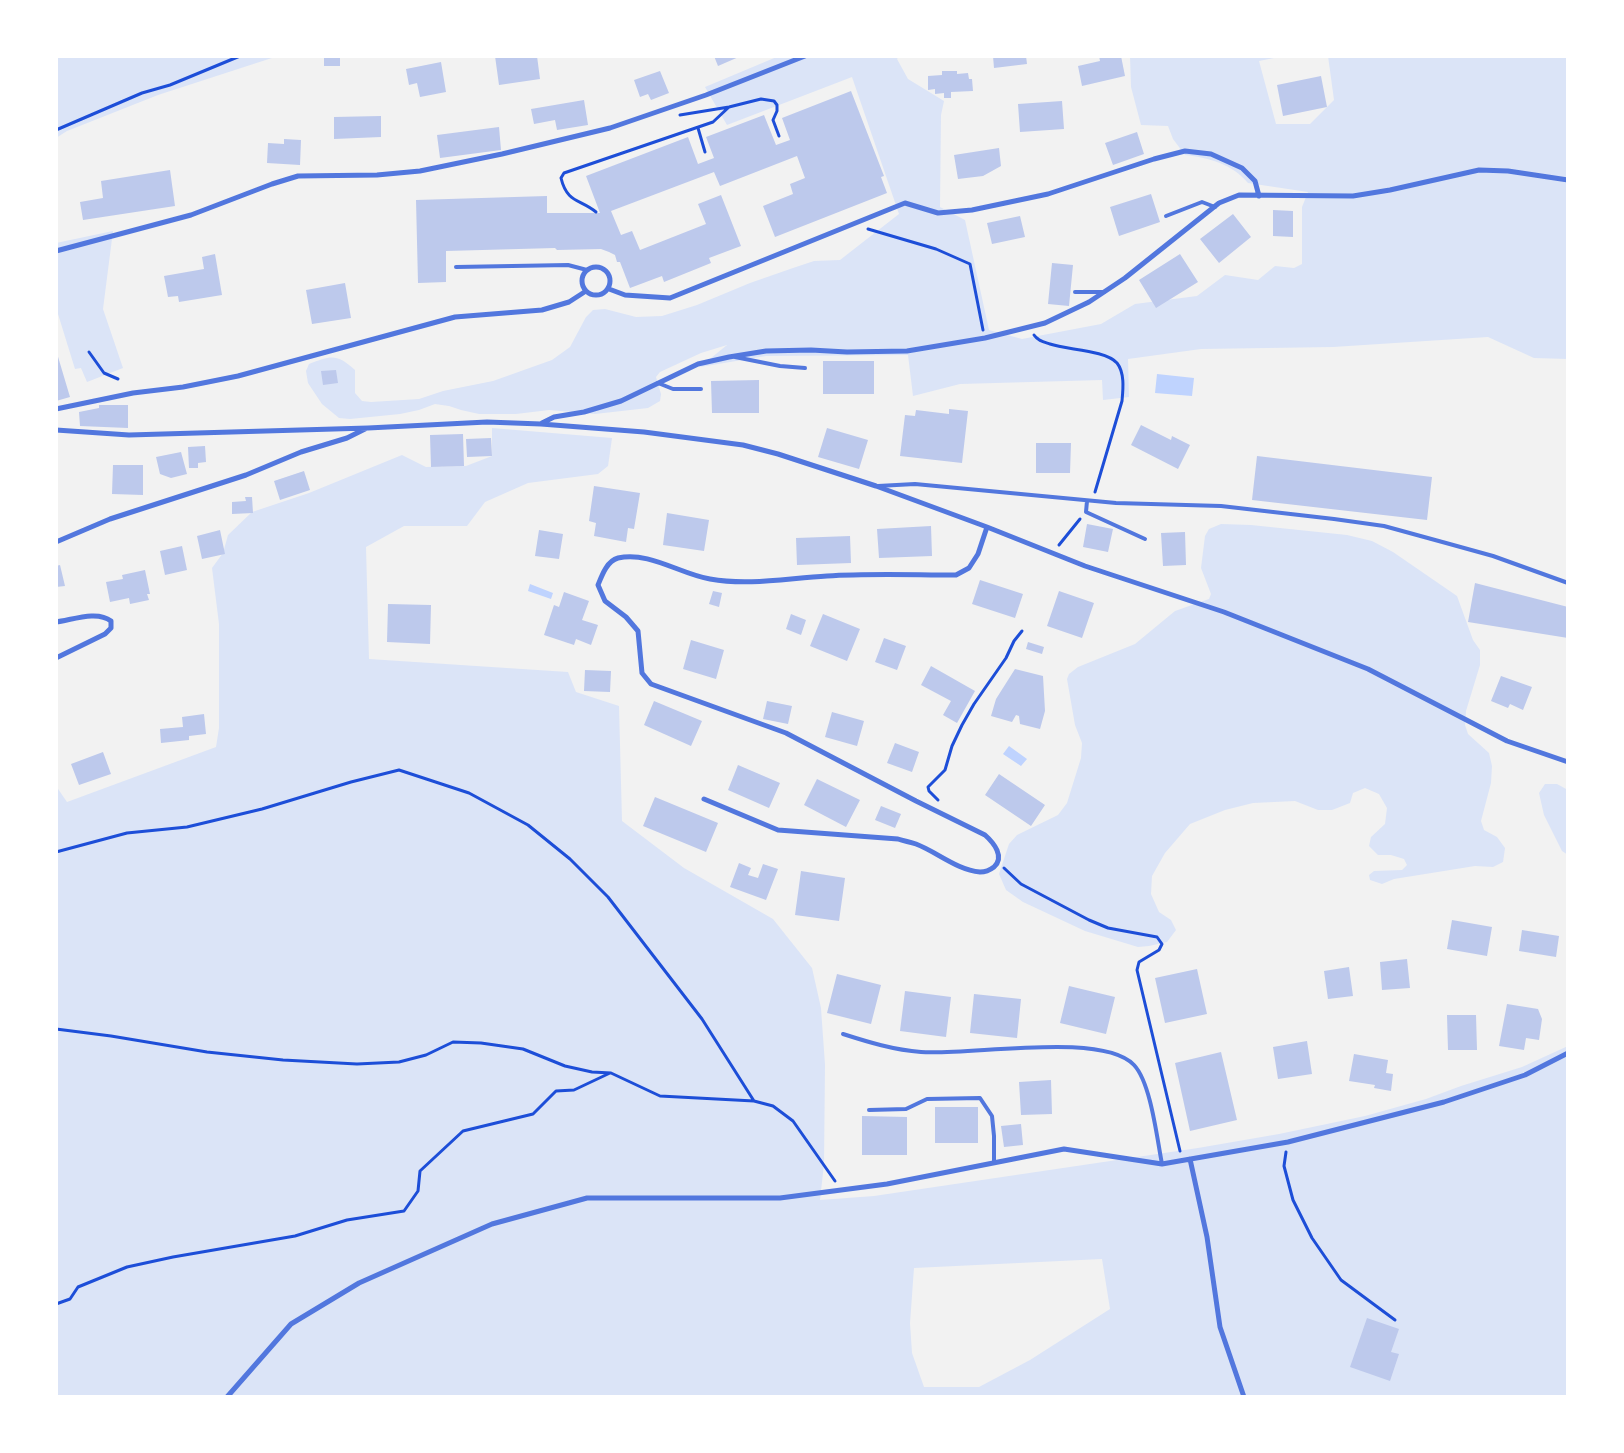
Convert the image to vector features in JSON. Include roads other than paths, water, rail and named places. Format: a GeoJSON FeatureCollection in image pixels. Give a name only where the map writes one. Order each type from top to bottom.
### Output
{"type":"FeatureCollection","features":[{"type":"Feature","properties":{"kind":"street"},"geometry":{"type":"LineString","coordinates":[[56,251],[191,215],[298,176],[377,175],[420,171],[502,154],[610,128],[706,95],[805,56]]}},
{"type":"Feature","properties":{"kind":"street"},"geometry":{"type":"LineString","coordinates":[[609,289],[625,295],[670,298],[904,203],[938,212],[972,210],[1048,194],[1154,159],[1186,151],[1211,154],[1242,168],[1255,181],[1259,196]]}},
{"type":"Feature","properties":{"kind":"street"},"geometry":{"type":"LineString","coordinates":[[541,424],[554,417],[584,412],[621,401],[698,364],[732,357],[766,351],[907,351],[985,338],[1030,328],[1089,302],[1125,278],[1219,203],[1239,196],[1353,196],[1390,190],[1479,170],[1508,171],[1568,180]]}},
{"type":"Feature","properties":{"kind":"street"},"geometry":{"type":"LineString","coordinates":[[595,266],[604,268],[610,276],[609,289],[598,295],[590,294],[582,283],[584,274],[595,266]]}},
{"type":"Feature","properties":{"kind":"street"},"geometry":{"type":"LineString","coordinates":[[56,409],[133,393],[183,387],[238,376],[455,317],[542,310],[569,302],[586,291]]}},
{"type":"Feature","properties":{"kind":"street"},"geometry":{"type":"LineString","coordinates":[[56,430],[129,435],[368,428],[487,422],[644,432],[743,445],[778,454],[876,486],[1085,566],[1224,612],[1368,669],[1507,741],[1568,762]]}},
{"type":"Feature","properties":{"kind":"street"},"geometry":{"type":"LineString","coordinates":[[56,542],[110,519],[246,474],[301,452],[347,438],[368,428]]}},
{"type":"Feature","properties":{"kind":"street"},"geometry":{"type":"LineString","coordinates":[[704,799],[778,830],[898,839],[916,844],[979,872],[993,868],[998,862],[999,855],[992,841],[973,828],[916,801],[786,733],[651,684],[642,673],[638,631],[626,616],[605,601],[598,585],[604,569],[616,559],[633,557],[706,579],[742,583],[829,576],[956,575],[970,568],[978,554],[987,527]]}},
{"type":"Feature","properties":{"kind":"street"},"geometry":{"type":"LineString","coordinates":[[56,622],[95,616],[106,617],[111,621],[111,628],[106,634],[56,658]]}},
{"type":"Feature","properties":{"kind":"street"},"geometry":{"type":"LineString","coordinates":[[227,1397],[292,1324],[359,1283],[492,1224],[586,1198],[780,1198],[887,1184],[1064,1149],[1162,1164],[1288,1142],[1444,1102],[1525,1074],[1568,1053]]}},
{"type":"Feature","properties":{"kind":"street"},"geometry":{"type":"LineString","coordinates":[[1190,1159],[1207,1237],[1220,1327],[1244,1397]]}},
{"type":"Feature","properties":{"kind":"lane"},"geometry":{"type":"LineString","coordinates":[[1166,216],[1202,202],[1215,207]]}},
{"type":"Feature","properties":{"kind":"lane"},"geometry":{"type":"LineString","coordinates":[[456,267],[568,265],[587,270]]}},
{"type":"Feature","properties":{"kind":"lane"},"geometry":{"type":"LineString","coordinates":[[1075,292],[1104,292]]}},
{"type":"Feature","properties":{"kind":"lane"},"geometry":{"type":"LineString","coordinates":[[732,357],[780,366],[806,368]]}},
{"type":"Feature","properties":{"kind":"lane"},"geometry":{"type":"LineString","coordinates":[[658,383],[673,389],[701,389]]}},
{"type":"Feature","properties":{"kind":"lane"},"geometry":{"type":"LineString","coordinates":[[876,486],[915,484],[1116,504],[1221,506],[1384,526],[1493,556],[1568,582]]}},
{"type":"Feature","properties":{"kind":"lane"},"geometry":{"type":"LineString","coordinates":[[1087,501],[1086,512],[1145,539]]}},
{"type":"Feature","properties":{"kind":"lane"},"geometry":{"type":"LineString","coordinates":[[843,1034],[899,1050],[920,1052],[965,1052],[1048,1046],[1118,1054],[1134,1064],[1141,1076],[1151,1106],[1162,1164]]}},
{"type":"Feature","properties":{"kind":"lane"},"geometry":{"type":"LineString","coordinates":[[869,1110],[906,1109],[927,1099],[980,1098],[992,1116],[994,1162]]}},
{"type":"Feature","properties":{"kind":"water"},"geometry":{"type":"Polygon","coordinates":[[[1157,374],[1194,378],[1192,396],[1155,393],[1157,374]]]}},
{"type":"Feature","properties":{"kind":"water"},"geometry":{"type":"Polygon","coordinates":[[[530,584],[553,593],[551,599],[528,591],[530,584]]]}},
{"type":"Feature","properties":{"kind":"water"},"geometry":{"type":"Polygon","coordinates":[[[1009,746],[1027,759],[1021,766],[1003,754],[1009,746]]]}}]}
